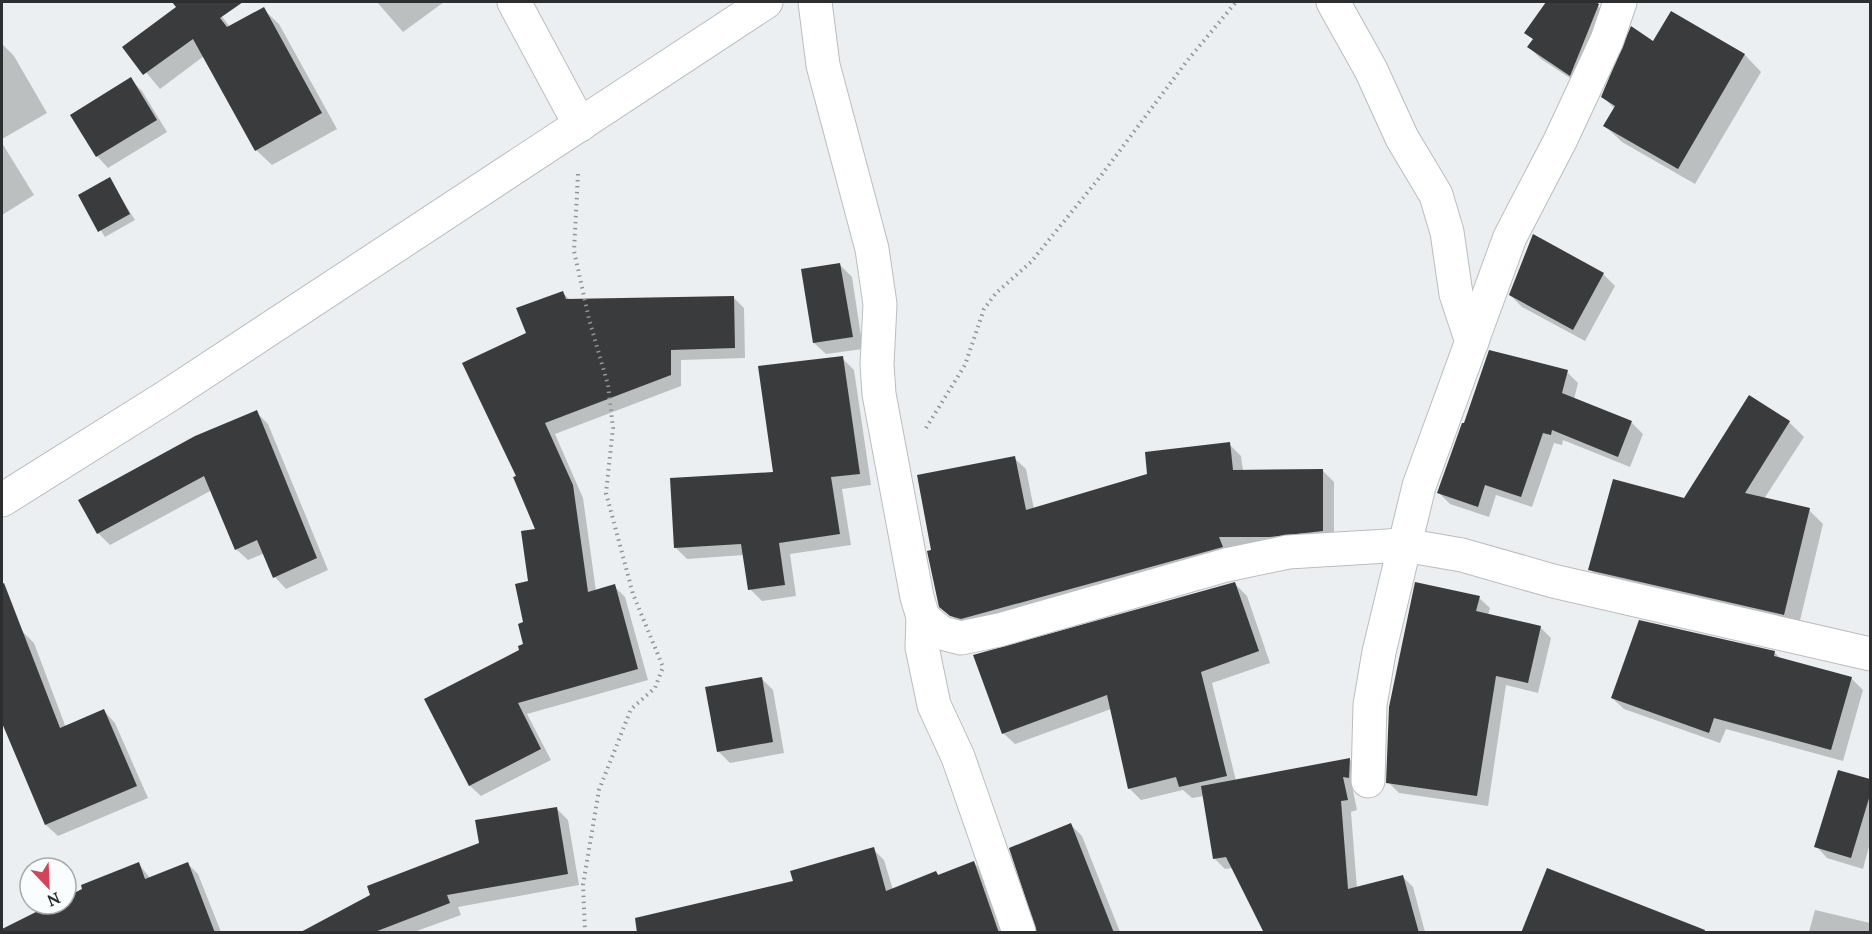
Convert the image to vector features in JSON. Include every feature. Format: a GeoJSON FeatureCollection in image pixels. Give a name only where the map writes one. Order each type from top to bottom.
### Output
{"type":"FeatureCollection","features":[{"type":"Feature","properties":{"kind":"street"},"geometry":{"type":"LineString","coordinates":[[514,2],[580,125]]}},
{"type":"Feature","properties":{"kind":"street"},"geometry":{"type":"LineString","coordinates":[[2,500],[166,397],[766,2]]}},
{"type":"Feature","properties":{"kind":"street"},"geometry":{"type":"LineString","coordinates":[[815,2],[823,65],[872,249],[880,304],[877,364],[879,394],[892,475],[923,617],[922,647],[926,674],[934,705],[958,757],[1019,933]]}},
{"type":"Feature","properties":{"kind":"street"},"geometry":{"type":"LineString","coordinates":[[1333,2],[1371,70],[1402,138],[1436,195],[1448,232],[1456,294],[1472,342]]}},
{"type":"Feature","properties":{"kind":"street"},"geometry":{"type":"LineString","coordinates":[[1368,781],[1370,705],[1419,486],[1510,237],[1565,131],[1607,40],[1620,2]]}},
{"type":"Feature","properties":{"kind":"street"},"geometry":{"type":"LineString","coordinates":[[923,617],[942,633],[961,638],[999,630],[1226,565],[1288,552],[1404,545],[1462,555],[1553,580],[1870,654]]}},
{"type":"Feature","properties":{"kind":"path"},"geometry":{"type":"LineString","coordinates":[[892,475],[908,457],[965,365],[984,309],[996,293],[1031,262],[1073,211],[1187,61],[1236,2]]}},
{"type":"Feature","properties":{"kind":"path"},"geometry":{"type":"LineString","coordinates":[[580,125],[574,250],[589,319],[608,385],[613,428],[606,492],[633,594],[663,667],[655,688],[631,709],[599,790],[583,885],[585,933]]}},
{"type":"Feature","properties":{"kind":"building"},"geometry":{"type":"Polygon","coordinates":[[[172,2],[243,2],[220,18],[227,27],[264,7],[322,113],[255,151],[193,39],[143,75],[122,47],[176,7],[172,2]]]}},
{"type":"Feature","properties":{"kind":"building"},"geometry":{"type":"Polygon","coordinates":[[[1546,2],[1596,2],[1599,4],[1570,76],[1527,47],[1533,39],[1524,33],[1546,2]]]}},
{"type":"Feature","properties":{"kind":"building"},"geometry":{"type":"Polygon","coordinates":[[[1671,11],[1745,54],[1678,169],[1603,126],[1615,106],[1601,97],[1631,26],[1653,41],[1671,11]]]}},
{"type":"Feature","properties":{"kind":"building"},"geometry":{"type":"Polygon","coordinates":[[[131,77],[157,120],[96,157],[70,115],[131,77]]]}},
{"type":"Feature","properties":{"kind":"building"},"geometry":{"type":"Polygon","coordinates":[[[110,177],[130,214],[98,232],[78,195],[110,177]]]}},
{"type":"Feature","properties":{"kind":"building"},"geometry":{"type":"Polygon","coordinates":[[[1533,234],[1604,273],[1573,330],[1509,295],[1533,234]]]}},
{"type":"Feature","properties":{"kind":"building"},"geometry":{"type":"Polygon","coordinates":[[[840,263],[853,337],[813,343],[801,269],[840,263]]]}},
{"type":"Feature","properties":{"kind":"building"},"geometry":{"type":"Polygon","coordinates":[[[563,291],[566,299],[734,296],[735,348],[671,350],[671,375],[545,423],[573,485],[588,592],[615,584],[638,669],[518,703],[541,749],[469,786],[424,699],[519,650],[518,646],[523,644],[518,624],[523,622],[515,584],[528,581],[521,531],[535,529],[513,477],[516,476],[462,363],[526,333],[516,308],[563,291]]]}},
{"type":"Feature","properties":{"kind":"building"},"geometry":{"type":"Polygon","coordinates":[[[1489,350],[1568,370],[1562,393],[1632,421],[1618,457],[1552,430],[1551,435],[1543,433],[1521,497],[1485,485],[1478,507],[1437,493],[1489,350]]]}},
{"type":"Feature","properties":{"kind":"building"},"geometry":{"type":"Polygon","coordinates":[[[843,356],[860,474],[831,477],[840,534],[779,543],[785,585],[748,590],[741,544],[674,548],[670,478],[773,472],[758,366],[843,356]]]}},
{"type":"Feature","properties":{"kind":"building"},"geometry":{"type":"Polygon","coordinates":[[[1749,395],[1790,421],[1745,493],[1810,508],[1784,615],[1588,570],[1613,479],[1684,498],[1749,395]]]}},
{"type":"Feature","properties":{"kind":"building"},"geometry":{"type":"Polygon","coordinates":[[[257,410],[317,558],[273,578],[257,540],[235,550],[204,476],[97,534],[78,500],[195,436],[257,410]]]}},
{"type":"Feature","properties":{"kind":"building"},"geometry":{"type":"Polygon","coordinates":[[[1230,442],[1233,470],[1323,469],[1323,531],[1270,537],[1219,537],[1223,547],[961,619],[950,616],[939,607],[927,551],[931,550],[917,475],[1015,456],[1026,510],[1147,474],[1145,452],[1230,442]]]}},
{"type":"Feature","properties":{"kind":"building"},"geometry":{"type":"Polygon","coordinates":[[[1235,582],[1259,651],[1201,672],[1227,776],[1179,787],[1176,777],[1128,789],[1107,695],[1002,734],[973,655],[1235,582]]]}},
{"type":"Feature","properties":{"kind":"building"},"geometry":{"type":"Polygon","coordinates":[[[1415,582],[1480,596],[1476,611],[1541,626],[1528,683],[1496,676],[1477,796],[1386,783],[1389,707],[1415,582]]]}},
{"type":"Feature","properties":{"kind":"building"},"geometry":{"type":"Polygon","coordinates":[[[4,583],[60,728],[104,709],[137,786],[45,825],[2,723],[2,584],[4,583]]]}},
{"type":"Feature","properties":{"kind":"building"},"geometry":{"type":"Polygon","coordinates":[[[1639,620],[1775,651],[1774,656],[1852,677],[1831,750],[1714,718],[1709,733],[1611,698],[1639,620]]]}},
{"type":"Feature","properties":{"kind":"building"},"geometry":{"type":"Polygon","coordinates":[[[762,677],[773,742],[717,752],[705,687],[762,677]]]}},
{"type":"Feature","properties":{"kind":"building"},"geometry":{"type":"Polygon","coordinates":[[[1350,758],[1349,778],[1343,777],[1348,800],[1341,801],[1348,889],[1403,875],[1419,933],[1264,933],[1226,857],[1213,859],[1201,786],[1350,758]]]}},
{"type":"Feature","properties":{"kind":"building"},"geometry":{"type":"Polygon","coordinates":[[[1838,770],[1870,779],[1870,795],[1851,858],[1814,847],[1838,770]]]}},
{"type":"Feature","properties":{"kind":"building"},"geometry":{"type":"Polygon","coordinates":[[[557,807],[568,874],[447,895],[450,903],[372,933],[299,933],[370,895],[367,886],[479,843],[475,820],[557,807]]]}},
{"type":"Feature","properties":{"kind":"building"},"geometry":{"type":"Polygon","coordinates":[[[1071,823],[1114,933],[1037,933],[1009,848],[1071,823]]]}},
{"type":"Feature","properties":{"kind":"building"},"geometry":{"type":"Polygon","coordinates":[[[874,847],[886,891],[936,871],[938,875],[974,861],[999,933],[637,933],[635,918],[793,881],[790,871],[874,847]]]}},
{"type":"Feature","properties":{"kind":"building"},"geometry":{"type":"Polygon","coordinates":[[[139,862],[145,879],[188,862],[215,933],[2,933],[2,929],[28,916],[78,916],[78,891],[82,889],[81,885],[139,862]]]}},
{"type":"Feature","properties":{"kind":"building"},"geometry":{"type":"Polygon","coordinates":[[[1547,868],[1705,930],[1704,933],[1521,933],[1547,868]]]}}]}
